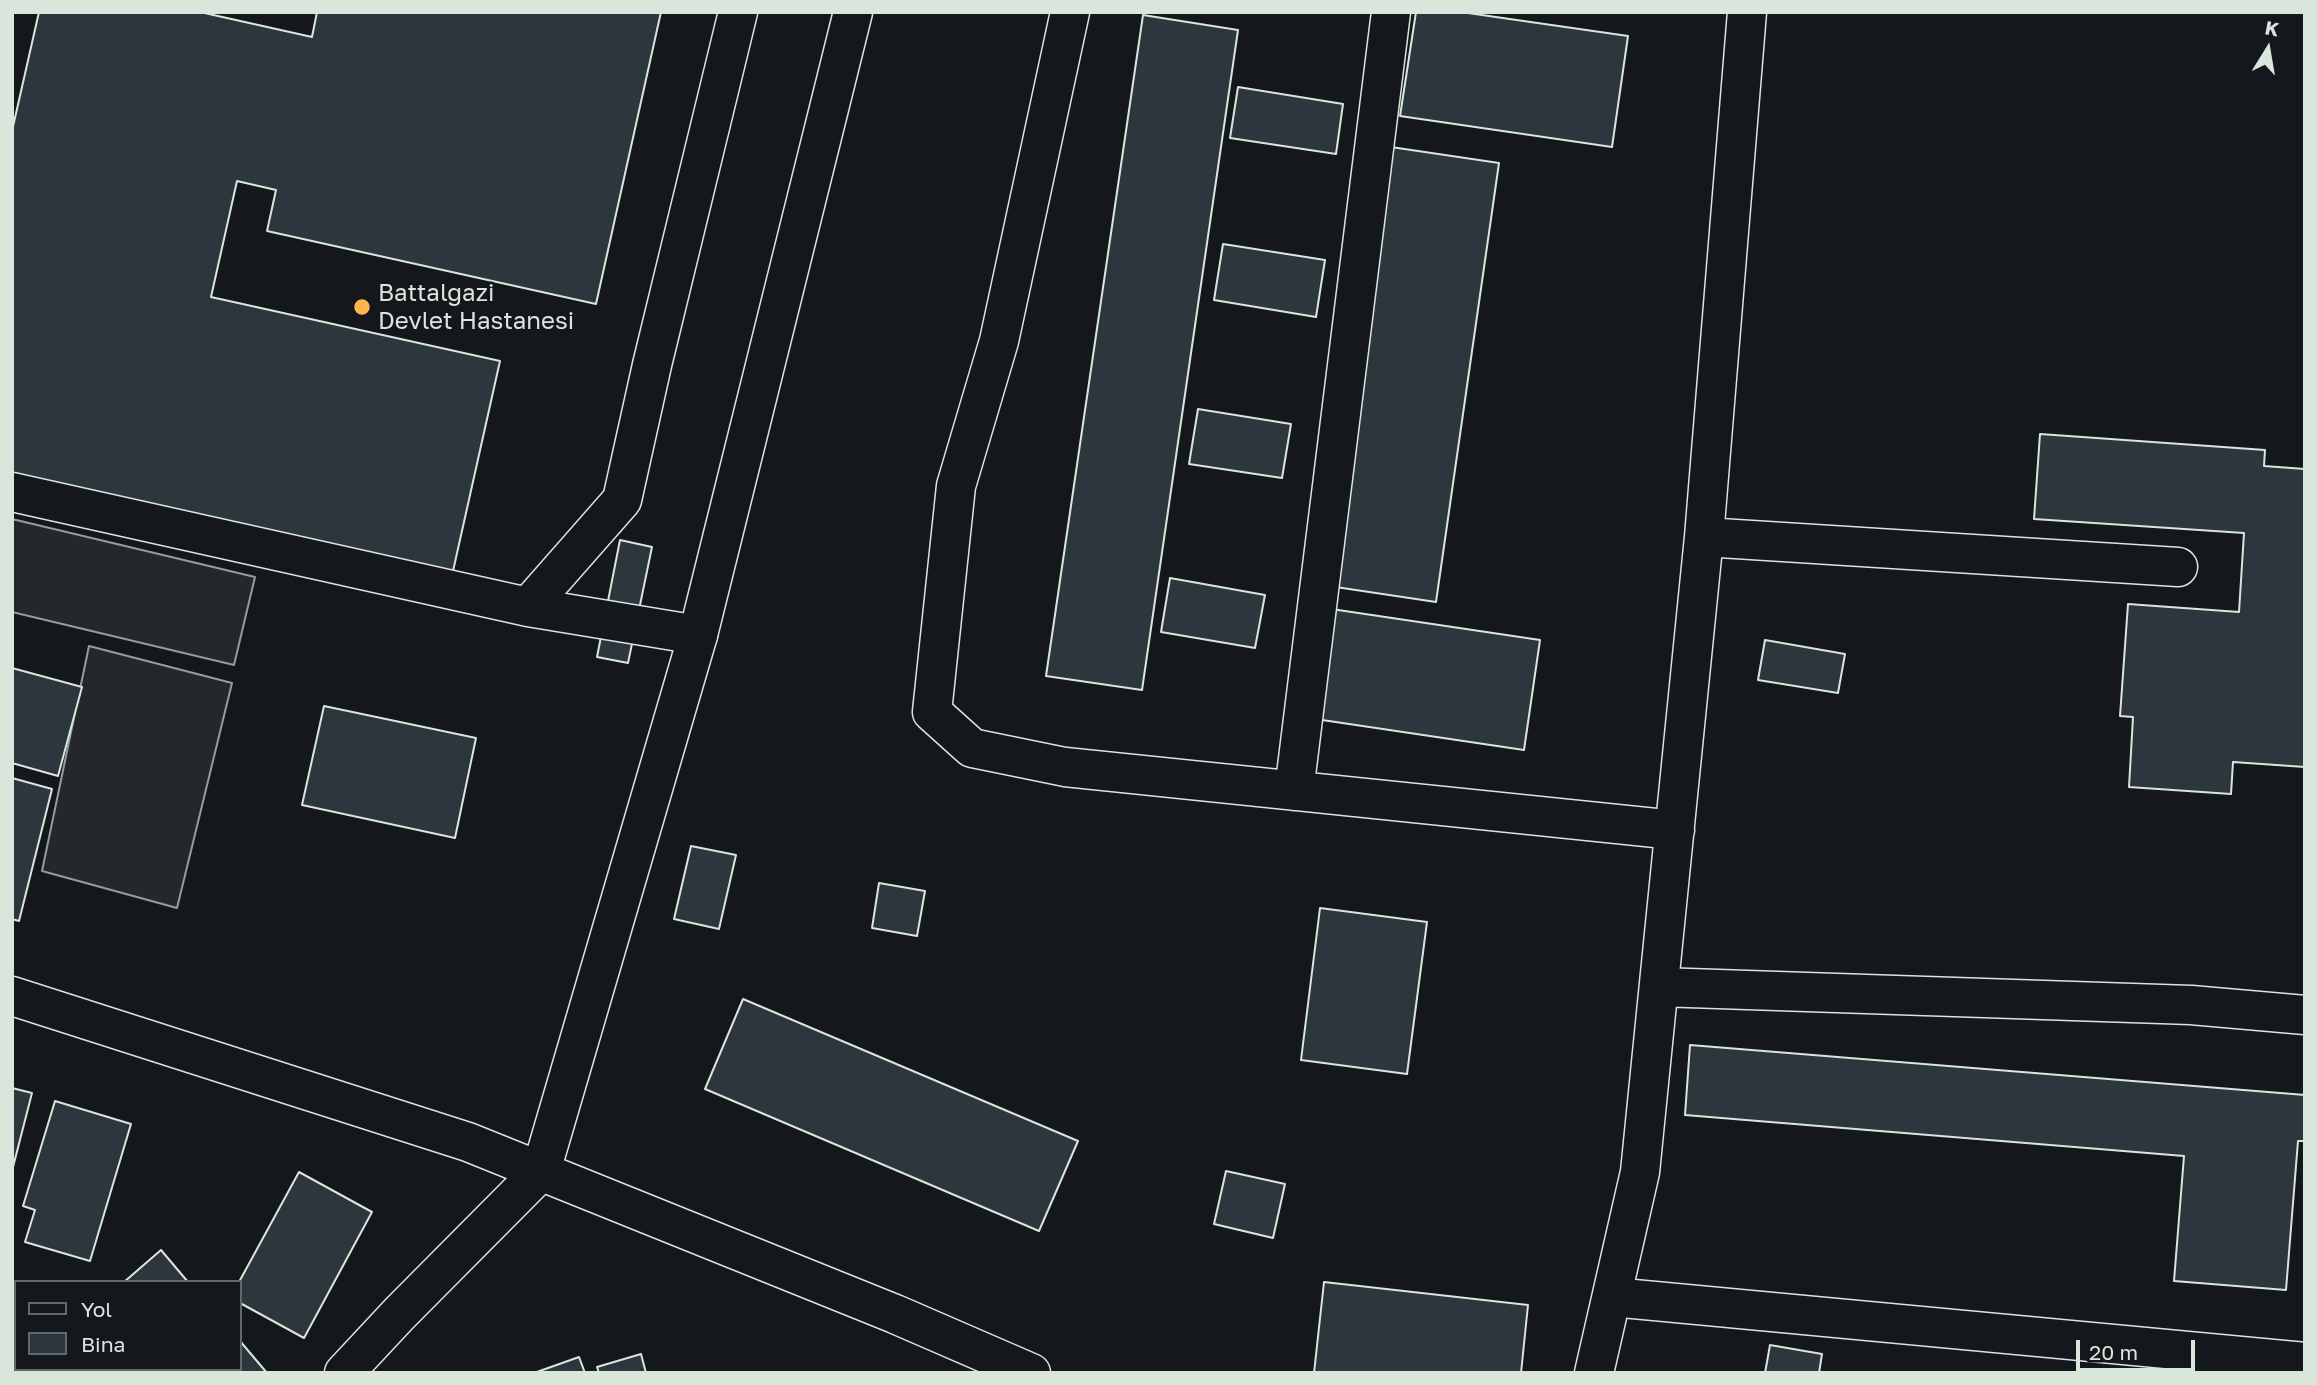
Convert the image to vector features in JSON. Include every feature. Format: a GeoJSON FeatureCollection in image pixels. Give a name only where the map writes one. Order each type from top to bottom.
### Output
{"type":"FeatureCollection","features":[{"type":"Feature","properties":{"kind":"main road"},"geometry":{"type":"LineString","coordinates":[[528,607],[622,500],[738,12]]}},
{"type":"Feature","properties":{"kind":"main road"},"geometry":{"type":"LineString","coordinates":[[344,1373],[541,1171],[698,635],[853,12]]}},
{"type":"Feature","properties":{"kind":"main road"},"geometry":{"type":"LineString","coordinates":[[1070,12],[999,341],[956,486],[932,712],[972,748],[1065,767],[1675,830]]}},
{"type":"Feature","properties":{"kind":"main road"},"geometry":{"type":"LineString","coordinates":[[1294,791],[1391,12]]}},
{"type":"Feature","properties":{"kind":"main road"},"geometry":{"type":"LineString","coordinates":[[1594,1373],[1640,1172],[1704,537],[1747,12]]}},
{"type":"Feature","properties":{"kind":"main road"},"geometry":{"type":"LineString","coordinates":[[12,492],[528,607],[698,635]]}},
{"type":"Feature","properties":{"kind":"main road"},"geometry":{"type":"LineString","coordinates":[[1704,537],[2178,567]]}},
{"type":"Feature","properties":{"kind":"main road"},"geometry":{"type":"LineString","coordinates":[[1659,987],[2191,1005],[2305,1015]]}},
{"type":"Feature","properties":{"kind":"main road"},"geometry":{"type":"LineString","coordinates":[[12,996],[468,1142],[895,1314],[1031,1373]]}},
{"type":"Feature","properties":{"kind":"main road"},"geometry":{"type":"LineString","coordinates":[[1612,1297],[2305,1362]]}},
{"type":"Feature","properties":{"kind":"shaded area"},"geometry":{"type":"Polygon","coordinates":[[[12,519],[255,577],[234,665],[12,612],[12,519]]]}},
{"type":"Feature","properties":{"kind":"shaded area"},"geometry":{"type":"Polygon","coordinates":[[[89,646],[232,683],[177,908],[42,871],[89,646]]]}},
{"type":"Feature","properties":{"kind":"building","name":"Battalgazi Devlet Hastanesi"},"geometry":{"type":"Polygon","coordinates":[[[39,12],[200,12],[312,37],[317,12],[661,12],[596,304],[267,231],[276,190],[237,181],[211,297],[500,361],[451,580],[12,481],[12,131],[39,12]]]}},
{"type":"Feature","properties":{"kind":"building"},"geometry":{"type":"Polygon","coordinates":[[[1416,12],[1461,12],[1628,36],[1612,147],[1400,116],[1416,12]]]}},
{"type":"Feature","properties":{"kind":"building"},"geometry":{"type":"Polygon","coordinates":[[[1143,15],[1238,30],[1142,690],[1046,676],[1143,15]]]}},
{"type":"Feature","properties":{"kind":"building"},"geometry":{"type":"Polygon","coordinates":[[[1238,87],[1343,104],[1336,154],[1230,138],[1238,87]]]}},
{"type":"Feature","properties":{"kind":"building"},"geometry":{"type":"Polygon","coordinates":[[[1391,147],[1499,163],[1436,602],[1329,586],[1391,147]]]}},
{"type":"Feature","properties":{"kind":"building"},"geometry":{"type":"Polygon","coordinates":[[[1223,244],[1325,260],[1316,317],[1214,300],[1223,244]]]}},
{"type":"Feature","properties":{"kind":"building"},"geometry":{"type":"Polygon","coordinates":[[[1198,409],[1291,424],[1282,478],[1189,464],[1198,409]]]}},
{"type":"Feature","properties":{"kind":"building"},"geometry":{"type":"Polygon","coordinates":[[[2040,434],[2265,450],[2264,466],[2305,469],[2305,767],[2233,762],[2231,794],[2129,787],[2133,717],[2120,716],[2128,604],[2239,612],[2244,533],[2034,519],[2040,434]]]}},
{"type":"Feature","properties":{"kind":"building"},"geometry":{"type":"Polygon","coordinates":[[[620,540],[652,547],[628,663],[597,657],[620,540]]]}},
{"type":"Feature","properties":{"kind":"building"},"geometry":{"type":"Polygon","coordinates":[[[1170,578],[1265,595],[1255,648],[1161,632],[1170,578]]]}},
{"type":"Feature","properties":{"kind":"building"},"geometry":{"type":"Polygon","coordinates":[[[1318,607],[1540,640],[1524,750],[1302,717],[1318,607]]]}},
{"type":"Feature","properties":{"kind":"building"},"geometry":{"type":"Polygon","coordinates":[[[1765,640],[1845,654],[1838,693],[1758,680],[1765,640]]]}},
{"type":"Feature","properties":{"kind":"building"},"geometry":{"type":"Polygon","coordinates":[[[12,668],[82,687],[58,776],[12,763],[12,668]]]}},
{"type":"Feature","properties":{"kind":"building"},"geometry":{"type":"Polygon","coordinates":[[[324,706],[476,738],[455,838],[302,805],[324,706]]]}},
{"type":"Feature","properties":{"kind":"building"},"geometry":{"type":"Polygon","coordinates":[[[12,778],[52,789],[19,921],[12,919],[12,778]]]}},
{"type":"Feature","properties":{"kind":"building"},"geometry":{"type":"Polygon","coordinates":[[[691,846],[736,855],[719,929],[674,919],[691,846]]]}},
{"type":"Feature","properties":{"kind":"building"},"geometry":{"type":"Polygon","coordinates":[[[879,883],[925,891],[917,936],[872,928],[879,883]]]}},
{"type":"Feature","properties":{"kind":"building"},"geometry":{"type":"Polygon","coordinates":[[[1320,908],[1427,922],[1407,1074],[1301,1060],[1320,908]]]}},
{"type":"Feature","properties":{"kind":"building"},"geometry":{"type":"Polygon","coordinates":[[[743,999],[1078,1141],[1039,1231],[705,1089],[743,999]]]}},
{"type":"Feature","properties":{"kind":"building"},"geometry":{"type":"Polygon","coordinates":[[[1690,1045],[2305,1095],[2305,1141],[2298,1141],[2286,1290],[2174,1281],[2184,1156],[1685,1115],[1690,1045]]]}},
{"type":"Feature","properties":{"kind":"building"},"geometry":{"type":"Polygon","coordinates":[[[12,1088],[32,1093],[12,1171],[12,1088]]]}},
{"type":"Feature","properties":{"kind":"building"},"geometry":{"type":"Polygon","coordinates":[[[55,1101],[131,1124],[90,1261],[25,1242],[35,1210],[23,1206],[55,1101]]]}},
{"type":"Feature","properties":{"kind":"building"},"geometry":{"type":"Polygon","coordinates":[[[1226,1171],[1285,1184],[1273,1238],[1214,1224],[1226,1171]]]}},
{"type":"Feature","properties":{"kind":"building"},"geometry":{"type":"Polygon","coordinates":[[[299,1172],[372,1212],[304,1338],[242,1304],[240,1280],[299,1172]]]}},
{"type":"Feature","properties":{"kind":"building"},"geometry":{"type":"Polygon","coordinates":[[[161,1250],[186,1280],[126,1280],[161,1250]]]}},
{"type":"Feature","properties":{"kind":"building"},"geometry":{"type":"Polygon","coordinates":[[[1324,1282],[1528,1305],[1521,1373],[1314,1373],[1324,1282]]]}},
{"type":"Feature","properties":{"kind":"building"},"geometry":{"type":"Polygon","coordinates":[[[242,1343],[267,1373],[168,1371],[242,1371],[242,1343]]]}},
{"type":"Feature","properties":{"kind":"building"},"geometry":{"type":"Polygon","coordinates":[[[1770,1345],[1822,1354],[1819,1373],[1765,1373],[1770,1345]]]}},
{"type":"Feature","properties":{"kind":"building"},"geometry":{"type":"Polygon","coordinates":[[[641,1354],[646,1373],[599,1373],[597,1367],[641,1354]]]}},
{"type":"Feature","properties":{"kind":"building"},"geometry":{"type":"Polygon","coordinates":[[[579,1357],[585,1373],[534,1373],[579,1357]]]}},
{"type":"Feature","properties":{"kind":"building"},"geometry":{"type":"Polygon","coordinates":[[[62,1371],[155,1373],[64,1373],[62,1371]]]}},
{"type":"Feature","properties":{"kind":"place","name":"Battalgazi Devlet Hastanesi"},"geometry":{"type":"Point","coordinates":[362,307]}}]}
